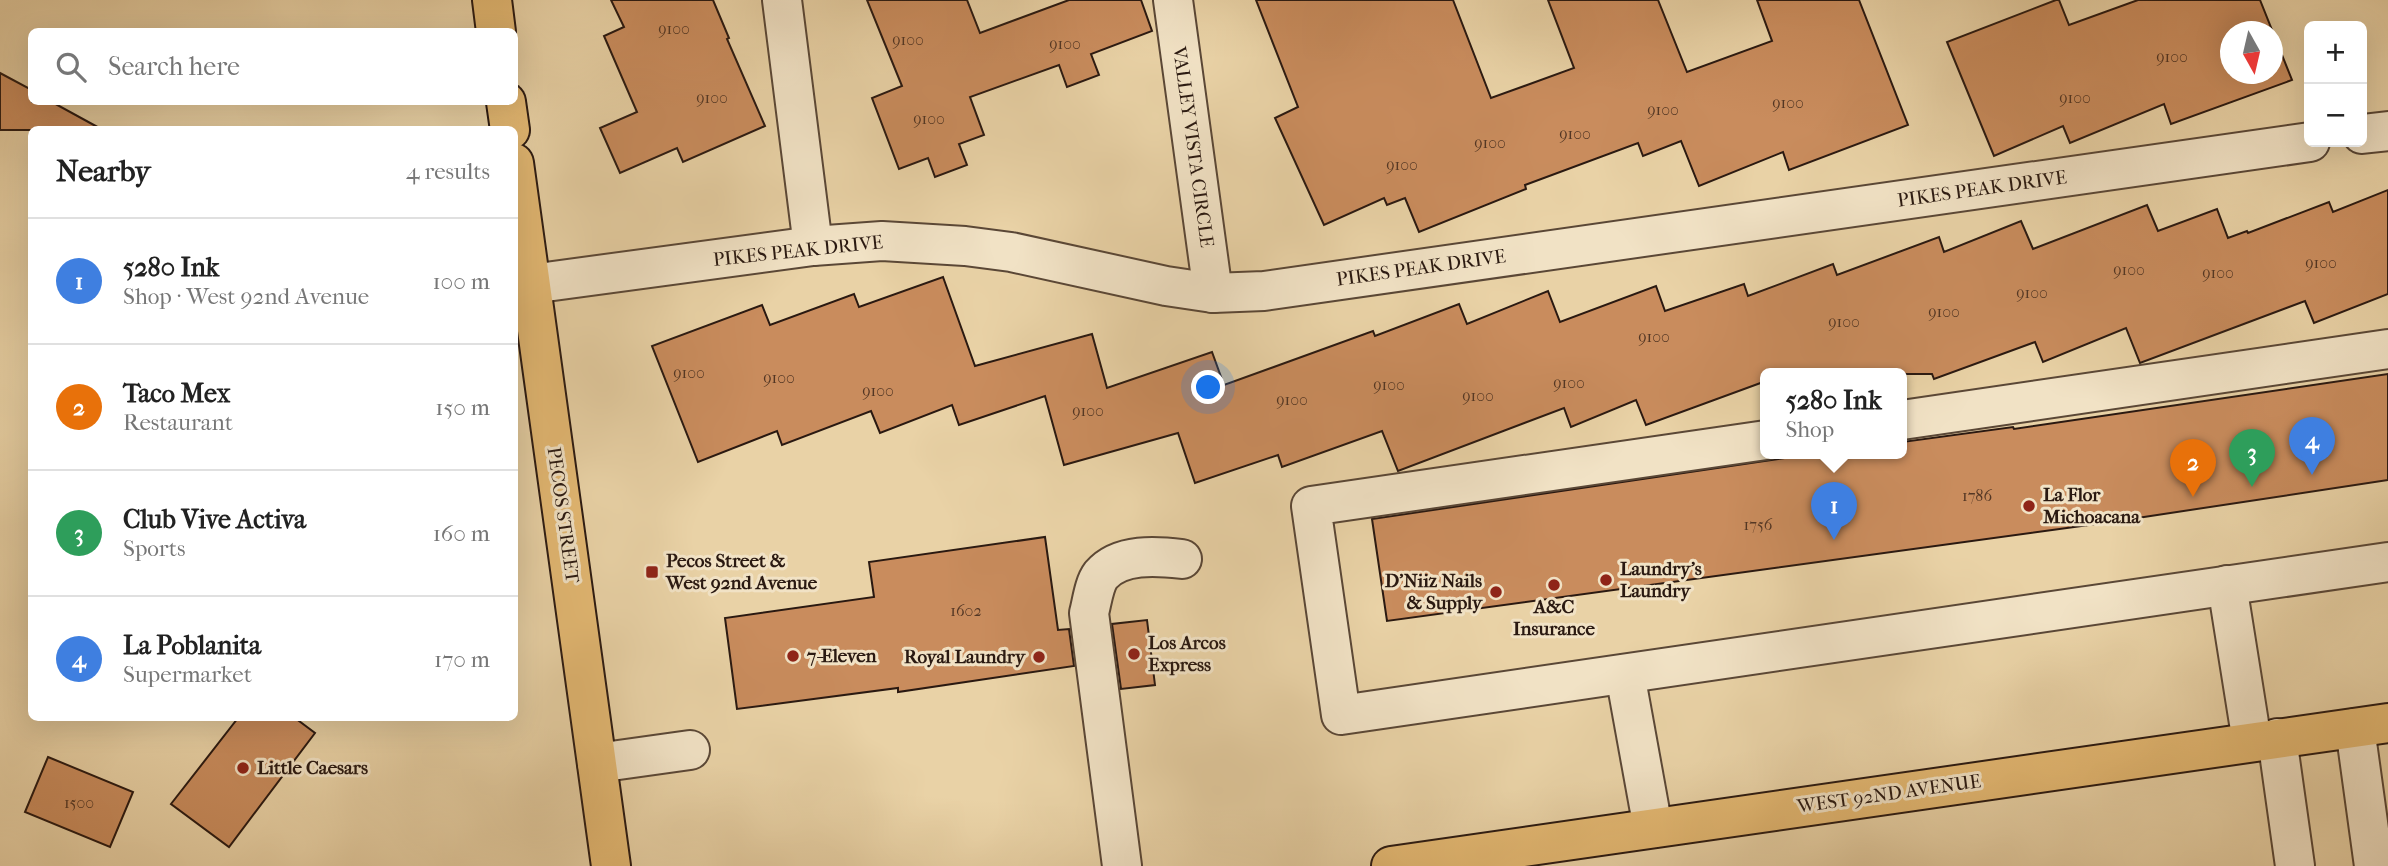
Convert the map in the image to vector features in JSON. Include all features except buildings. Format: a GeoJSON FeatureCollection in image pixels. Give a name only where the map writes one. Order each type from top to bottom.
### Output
{"type":"FeatureCollection","features":[{"type":"Feature","properties":{"kind":"main road"},"geometry":{"type":"LineString","coordinates":[[492,0],[496,28]]}},
{"type":"Feature","properties":{"kind":"main road"},"geometry":{"type":"LineString","coordinates":[[506,105],[509,126]]}},
{"type":"Feature","properties":{"kind":"main road","name":"PECOS STREET"},"geometry":{"type":"LineString","coordinates":[[518,191],[611,866]]}},
{"type":"Feature","properties":{"kind":"main road","name":"WEST 92ND AVENUE"},"geometry":{"type":"LineString","coordinates":[[1391,866],[2371,726]]}},
{"type":"Feature","properties":{"kind":"street"},"geometry":{"type":"LineString","coordinates":[[782,0],[813,246]]}},
{"type":"Feature","properties":{"kind":"street","name":"VALLEY VISTA CIRCLE"},"geometry":{"type":"LineString","coordinates":[[1173,0],[1213,293]]}},
{"type":"Feature","properties":{"kind":"street"},"geometry":{"type":"LineString","coordinates":[[2367,133],[2388,131]]}},
{"type":"Feature","properties":{"kind":"street","name":"PIKES PEAK DRIVE"},"geometry":{"type":"LineString","coordinates":[[531,284],[813,246],[882,241],[999,250],[1166,286],[1213,293],[1264,291],[2304,143]]}},
{"type":"Feature","properties":{"kind":"street"},"geometry":{"type":"LineString","coordinates":[[1907,419],[2388,349]]}},
{"type":"Feature","properties":{"kind":"street"},"geometry":{"type":"LineString","coordinates":[[1760,441],[1311,506],[1341,715],[2388,562]]}},
{"type":"Feature","properties":{"kind":"street"},"geometry":{"type":"LineString","coordinates":[[1122,866],[1089,613],[1101,575],[1118,564],[1149,556],[1182,559]]}},
{"type":"Feature","properties":{"kind":"street"},"geometry":{"type":"LineString","coordinates":[[2227,585],[2295,866]]}},
{"type":"Feature","properties":{"kind":"street"},"geometry":{"type":"LineString","coordinates":[[1625,674],[1653,828]]}},
{"type":"Feature","properties":{"kind":"street"},"geometry":{"type":"LineString","coordinates":[[2371,726],[2374,866]]}},
{"type":"Feature","properties":{"kind":"street"},"geometry":{"type":"LineString","coordinates":[[597,764],[690,750]]}},
{"type":"Feature","properties":{"kind":"place","name":"La Poblanita"},"geometry":{"type":"Point","coordinates":[2312,475]}},
{"type":"Feature","properties":{"kind":"place","name":"Club Vive Activa"},"geometry":{"type":"Point","coordinates":[2252,487]}},
{"type":"Feature","properties":{"kind":"place","name":"Taco Mex"},"geometry":{"type":"Point","coordinates":[2193,497]}},
{"type":"Feature","properties":{"kind":"place","name":"La Flor Michoacana"},"geometry":{"type":"Point","coordinates":[2029,506]}},
{"type":"Feature","properties":{"kind":"place","name":"5280 Ink"},"geometry":{"type":"Point","coordinates":[1834,540]}},
{"type":"Feature","properties":{"kind":"place","name":"Pecos Street & West 92nd Avenue"},"geometry":{"type":"Point","coordinates":[652,572]}},
{"type":"Feature","properties":{"kind":"place","name":"Laundry's Laundry"},"geometry":{"type":"Point","coordinates":[1606,580]}},
{"type":"Feature","properties":{"kind":"place","name":"A&C Insurance"},"geometry":{"type":"Point","coordinates":[1554,585]}},
{"type":"Feature","properties":{"kind":"place","name":"D'Niiz Nails & Supply"},"geometry":{"type":"Point","coordinates":[1496,592]}},
{"type":"Feature","properties":{"kind":"place","name":"Los Arcos Express"},"geometry":{"type":"Point","coordinates":[1134,654]}},
{"type":"Feature","properties":{"kind":"place","name":"7-Eleven"},"geometry":{"type":"Point","coordinates":[793,656]}},
{"type":"Feature","properties":{"kind":"place","name":"Royal Laundry"},"geometry":{"type":"Point","coordinates":[1039,657]}},
{"type":"Feature","properties":{"kind":"place","name":"Little Caesars"},"geometry":{"type":"Point","coordinates":[243,768]}}]}
